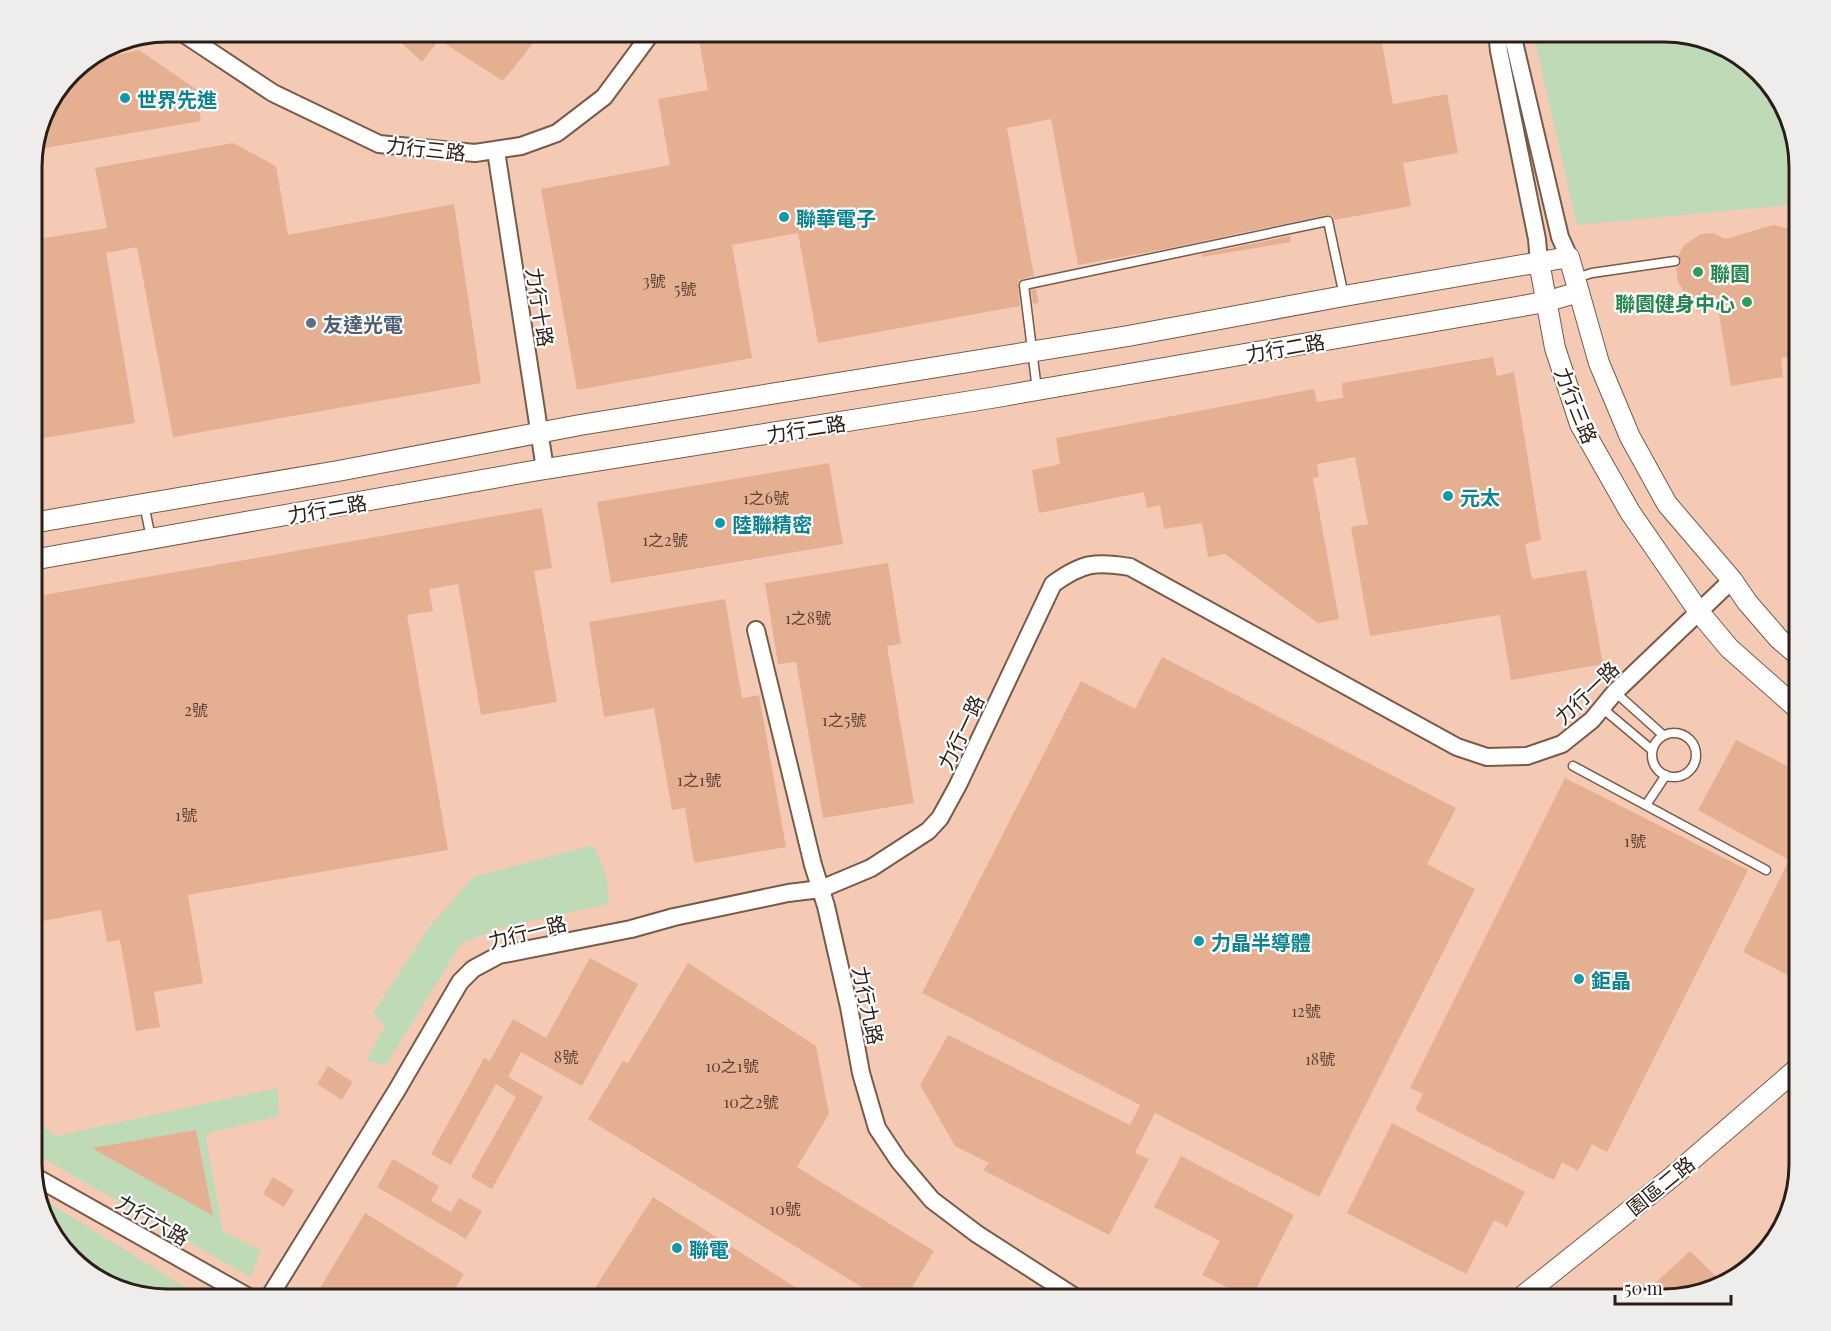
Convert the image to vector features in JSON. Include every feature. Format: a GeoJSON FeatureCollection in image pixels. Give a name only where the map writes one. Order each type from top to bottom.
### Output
{"type":"FeatureCollection","features":[{"type":"Feature","properties":{"kind":"street","name":"力行三路"},"geometry":{"type":"LineString","coordinates":[[196,42],[273,93],[379,144],[475,153],[521,146],[557,134],[604,97],[645,42]]}},
{"type":"Feature","properties":{"kind":"street","name":"力行三路"},"geometry":{"type":"LineString","coordinates":[[1498,42],[1537,239],[1545,302],[1555,348],[1580,424],[1630,512],[1699,612],[1729,648],[1789,700]]}},
{"type":"Feature","properties":{"kind":"street","name":"力行三路"},"geometry":{"type":"LineString","coordinates":[[1514,42],[1560,237],[1569,257],[1599,363],[1630,437],[1667,504],[1732,580],[1747,602],[1779,639],[1789,647]]}},
{"type":"Feature","properties":{"kind":"street","name":"力行十路"},"geometry":{"type":"LineString","coordinates":[[496,151],[545,470]]}},
{"type":"Feature","properties":{"kind":"street","name":"力行二路"},"geometry":{"type":"LineString","coordinates":[[42,521],[338,471],[540,432],[1128,336],[1569,257]]}},
{"type":"Feature","properties":{"kind":"street","name":"力行二路"},"geometry":{"type":"LineString","coordinates":[[42,558],[545,470],[1037,390],[1545,302],[1577,285]]}},
{"type":"Feature","properties":{"kind":"street","name":"力行一路"},"geometry":{"type":"LineString","coordinates":[[274,1289],[397,1090],[460,982],[473,969],[499,955],[631,929],[674,917],[776,896],[821,889],[871,868],[928,831],[940,818],[958,785],[1053,584],[1068,573],[1088,564],[1109,563],[1130,567],[1457,747],[1487,757],[1527,756],[1562,744],[1592,720],[1615,692],[1732,580]]}},
{"type":"Feature","properties":{"kind":"street","name":"力行九路"},"geometry":{"type":"LineString","coordinates":[[756,630],[849,1006],[861,1073],[877,1128],[899,1161],[932,1200],[976,1234],[1062,1289]]}},
{"type":"Feature","properties":{"kind":"street","name":"園區二路"},"geometry":{"type":"LineString","coordinates":[[1531,1289],[1672,1176],[1789,1076]]}},
{"type":"Feature","properties":{"kind":"street","name":"力行六路"},"geometry":{"type":"LineString","coordinates":[[43,1181],[234,1289]]}},
{"type":"Feature","properties":{"kind":"lane"},"geometry":{"type":"LineString","coordinates":[[1037,390],[1024,285],[1328,221],[1344,296]]}},
{"type":"Feature","properties":{"kind":"lane"},"geometry":{"type":"LineString","coordinates":[[1577,285],[1592,273],[1674,261]]}},
{"type":"Feature","properties":{"kind":"lane"},"geometry":{"type":"LineString","coordinates":[[144,504],[151,539]]}},
{"type":"Feature","properties":{"kind":"lane"},"geometry":{"type":"LineString","coordinates":[[1615,692],[1663,735]]}},
{"type":"Feature","properties":{"kind":"lane"},"geometry":{"type":"LineString","coordinates":[[1602,708],[1652,750]]}},
{"type":"Feature","properties":{"kind":"lane"},"geometry":{"type":"LineString","coordinates":[[1678,733],[1692,743],[1695,759],[1692,767],[1686,773],[1678,776],[1666,775],[1656,766],[1652,759],[1652,750],[1663,735],[1678,733]]}},
{"type":"Feature","properties":{"kind":"lane"},"geometry":{"type":"LineString","coordinates":[[1573,766],[1766,870]]}},
{"type":"Feature","properties":{"kind":"lane"},"geometry":{"type":"LineString","coordinates":[[1646,805],[1666,775]]}},
{"type":"Feature","properties":{"kind":"shaded area"},"geometry":{"type":"Polygon","coordinates":[[[1664,42],[1697,46],[1727,59],[1740,68],[1768,97],[1776,112],[1785,134],[1789,167],[1789,1164],[1787,1189],[1768,1234],[1740,1263],[1719,1276],[1689,1287],[1664,1289],[167,1289],[142,1287],[97,1268],[63,1234],[46,1197],[42,1172],[42,159],[51,119],[73,84],[97,63],[119,51],[150,43],[1664,42]]]}},
{"type":"Feature","properties":{"kind":"green space"},"geometry":{"type":"Polygon","coordinates":[[[1535,42],[1664,42],[1697,46],[1727,59],[1740,68],[1768,97],[1785,134],[1789,167],[1789,205],[1577,225],[1535,42]]]}},
{"type":"Feature","properties":{"kind":"green space"},"geometry":{"type":"Polygon","coordinates":[[[593,845],[605,873],[608,904],[496,929],[461,944],[386,1065],[366,1061],[385,1025],[373,1014],[429,927],[473,877],[593,845]]]}},
{"type":"Feature","properties":{"kind":"green space"},"geometry":{"type":"Polygon","coordinates":[[[277,1088],[279,1116],[205,1134],[223,1232],[261,1250],[250,1277],[42,1158],[42,1127],[56,1136],[277,1088]]]}},
{"type":"Feature","properties":{"kind":"green space"},"geometry":{"type":"Polygon","coordinates":[[[48,1202],[188,1289],[142,1287],[97,1268],[63,1234],[48,1202]]]}},
{"type":"Feature","properties":{"kind":"building"},"geometry":{"type":"Polygon","coordinates":[[[401,42],[437,42],[422,62],[401,42]]]}},
{"type":"Feature","properties":{"kind":"building"},"geometry":{"type":"Polygon","coordinates":[[[442,42],[534,42],[503,81],[442,42]]]}},
{"type":"Feature","properties":{"kind":"building","name":"聯華電子"},"geometry":{"type":"Polygon","coordinates":[[[699,42],[1382,42],[1393,104],[1447,94],[1458,153],[1403,163],[1411,206],[1334,220],[1332,216],[1327,215],[1078,265],[1051,119],[1007,128],[1034,276],[1018,282],[1020,306],[818,343],[798,233],[732,245],[752,358],[577,390],[541,189],[670,165],[658,99],[708,90],[699,42]]]}},
{"type":"Feature","properties":{"kind":"building","name":"世界先進"},"geometry":{"type":"Polygon","coordinates":[[[139,50],[196,89],[201,121],[43,148],[51,119],[73,84],[97,63],[113,54],[139,50]]]}},
{"type":"Feature","properties":{"kind":"building","name":"友達光電"},"geometry":{"type":"Polygon","coordinates":[[[233,143],[276,166],[288,235],[454,204],[481,383],[173,437],[137,247],[106,253],[135,423],[42,438],[42,238],[107,228],[95,168],[233,143]]]}},
{"type":"Feature","properties":{"kind":"building","name":"聯園健身中心"},"geometry":{"type":"Polygon","coordinates":[[[1773,225],[1789,229],[1789,357],[1781,358],[1783,377],[1731,386],[1718,308],[1696,311],[1693,297],[1684,292],[1678,282],[1676,267],[1681,261],[1678,256],[1684,245],[1701,234],[1713,233],[1725,239],[1773,225]]]}},
{"type":"Feature","properties":{"kind":"building"},"geometry":{"type":"Polygon","coordinates":[[[1290,236],[1291,242],[1202,257],[1202,254],[1290,236]]]}},
{"type":"Feature","properties":{"kind":"building"},"geometry":{"type":"Polygon","coordinates":[[[1036,289],[1039,303],[1033,304],[1031,290],[1036,289]]]}},
{"type":"Feature","properties":{"kind":"building","name":"元太"},"geometry":{"type":"Polygon","coordinates":[[[1493,357],[1497,376],[1514,372],[1541,540],[1525,544],[1532,579],[1586,570],[1603,664],[1511,680],[1500,615],[1370,636],[1351,527],[1368,524],[1355,457],[1317,464],[1319,477],[1313,478],[1339,619],[1318,623],[1225,554],[1208,557],[1202,523],[1164,529],[1160,505],[1147,508],[1144,492],[1039,513],[1032,470],[1060,464],[1056,438],[1314,389],[1317,402],[1343,398],[1342,383],[1493,357]]]}},
{"type":"Feature","properties":{"kind":"building","name":"陸聯精密"},"geometry":{"type":"Polygon","coordinates":[[[829,463],[843,544],[611,583],[597,502],[829,463]]]}},
{"type":"Feature","properties":{"kind":"building"},"geometry":{"type":"Polygon","coordinates":[[[542,508],[552,568],[534,571],[557,702],[481,715],[458,584],[429,589],[433,611],[407,615],[448,850],[188,895],[203,983],[154,992],[160,1027],[136,1031],[120,940],[107,942],[101,910],[42,921],[42,595],[542,508]]]}},
{"type":"Feature","properties":{"kind":"building"},"geometry":{"type":"Polygon","coordinates":[[[888,563],[901,644],[887,646],[914,803],[823,818],[796,662],[778,664],[765,583],[888,563]]]}},
{"type":"Feature","properties":{"kind":"building"},"geometry":{"type":"Polygon","coordinates":[[[725,599],[742,698],[759,695],[786,847],[694,863],[685,808],[672,810],[654,708],[604,717],[589,622],[725,599]]]}},
{"type":"Feature","properties":{"kind":"building","name":"力晶半導體"},"geometry":{"type":"Polygon","coordinates":[[[1162,657],[1456,808],[1427,864],[1475,889],[1319,1197],[1155,1113],[1135,1153],[1149,1159],[1109,1235],[983,1170],[989,1163],[955,1146],[920,1085],[948,1035],[1130,1125],[1140,1105],[922,993],[1081,681],[1135,709],[1162,657]]]}},
{"type":"Feature","properties":{"kind":"building"},"geometry":{"type":"Polygon","coordinates":[[[1736,740],[1789,767],[1789,860],[1698,810],[1736,740]]]}},
{"type":"Feature","properties":{"kind":"building","name":"鉅晶"},"geometry":{"type":"Polygon","coordinates":[[[1565,778],[1748,870],[1607,1152],[1592,1144],[1578,1171],[1562,1162],[1554,1180],[1415,1110],[1423,1094],[1410,1088],[1565,778]]]}},
{"type":"Feature","properties":{"kind":"building"},"geometry":{"type":"Polygon","coordinates":[[[1789,860],[1789,976],[1743,952],[1789,860]]]}},
{"type":"Feature","properties":{"kind":"building"},"geometry":{"type":"Polygon","coordinates":[[[590,958],[638,984],[582,1086],[521,1052],[508,1077],[543,1097],[492,1189],[471,1177],[516,1097],[496,1084],[451,1165],[431,1154],[484,1058],[490,1061],[513,1019],[546,1038],[590,958]]]}},
{"type":"Feature","properties":{"kind":"building"},"geometry":{"type":"Polygon","coordinates":[[[688,963],[816,1046],[829,1114],[797,1167],[934,1251],[911,1289],[865,1289],[588,1119],[623,1061],[628,1063],[688,963]]]}},
{"type":"Feature","properties":{"kind":"building"},"geometry":{"type":"Polygon","coordinates":[[[328,1066],[353,1082],[342,1100],[317,1084],[328,1066]]]}},
{"type":"Feature","properties":{"kind":"building"},"geometry":{"type":"Polygon","coordinates":[[[1392,1123],[1525,1192],[1507,1227],[1494,1220],[1466,1274],[1347,1213],[1392,1123]]]}},
{"type":"Feature","properties":{"kind":"building"},"geometry":{"type":"Polygon","coordinates":[[[196,1130],[213,1216],[92,1148],[196,1130]]]}},
{"type":"Feature","properties":{"kind":"building"},"geometry":{"type":"Polygon","coordinates":[[[1181,1156],[1294,1215],[1256,1289],[1231,1289],[1202,1275],[1220,1241],[1154,1207],[1181,1156]]]}},
{"type":"Feature","properties":{"kind":"building"},"geometry":{"type":"Polygon","coordinates":[[[393,1159],[439,1186],[431,1201],[451,1212],[459,1198],[482,1211],[466,1239],[377,1187],[393,1159]]]}},
{"type":"Feature","properties":{"kind":"building"},"geometry":{"type":"Polygon","coordinates":[[[273,1177],[294,1190],[284,1207],[263,1194],[273,1177]]]}},
{"type":"Feature","properties":{"kind":"building","name":"聯電"},"geometry":{"type":"Polygon","coordinates":[[[653,1197],[798,1289],[594,1289],[653,1197]]]}},
{"type":"Feature","properties":{"kind":"building"},"geometry":{"type":"Polygon","coordinates":[[[365,1213],[464,1274],[455,1289],[320,1288],[365,1213]]]}},
{"type":"Feature","properties":{"kind":"building"},"geometry":{"type":"Polygon","coordinates":[[[1690,1251],[1717,1277],[1689,1287],[1649,1289],[1690,1251]]]}},
{"type":"Feature","properties":{"kind":"place","name":"世界先進"},"geometry":{"type":"Point","coordinates":[125,98]}},
{"type":"Feature","properties":{"kind":"place","name":"聯華電子"},"geometry":{"type":"Point","coordinates":[784,217]}},
{"type":"Feature","properties":{"kind":"place","name":"聯園"},"geometry":{"type":"Point","coordinates":[1698,272]}},
{"type":"Feature","properties":{"kind":"place","name":"聯園健身中心"},"geometry":{"type":"Point","coordinates":[1747,302]}},
{"type":"Feature","properties":{"kind":"place","name":"友達光電"},"geometry":{"type":"Point","coordinates":[311,323]}},
{"type":"Feature","properties":{"kind":"place","name":"元太"},"geometry":{"type":"Point","coordinates":[1448,496]}},
{"type":"Feature","properties":{"kind":"place","name":"陸聯精密"},"geometry":{"type":"Point","coordinates":[720,523]}},
{"type":"Feature","properties":{"kind":"place","name":"力晶半導體"},"geometry":{"type":"Point","coordinates":[1199,941]}},
{"type":"Feature","properties":{"kind":"place","name":"鉅晶"},"geometry":{"type":"Point","coordinates":[1579,979]}},
{"type":"Feature","properties":{"kind":"place","name":"聯電"},"geometry":{"type":"Point","coordinates":[677,1248]}}]}
